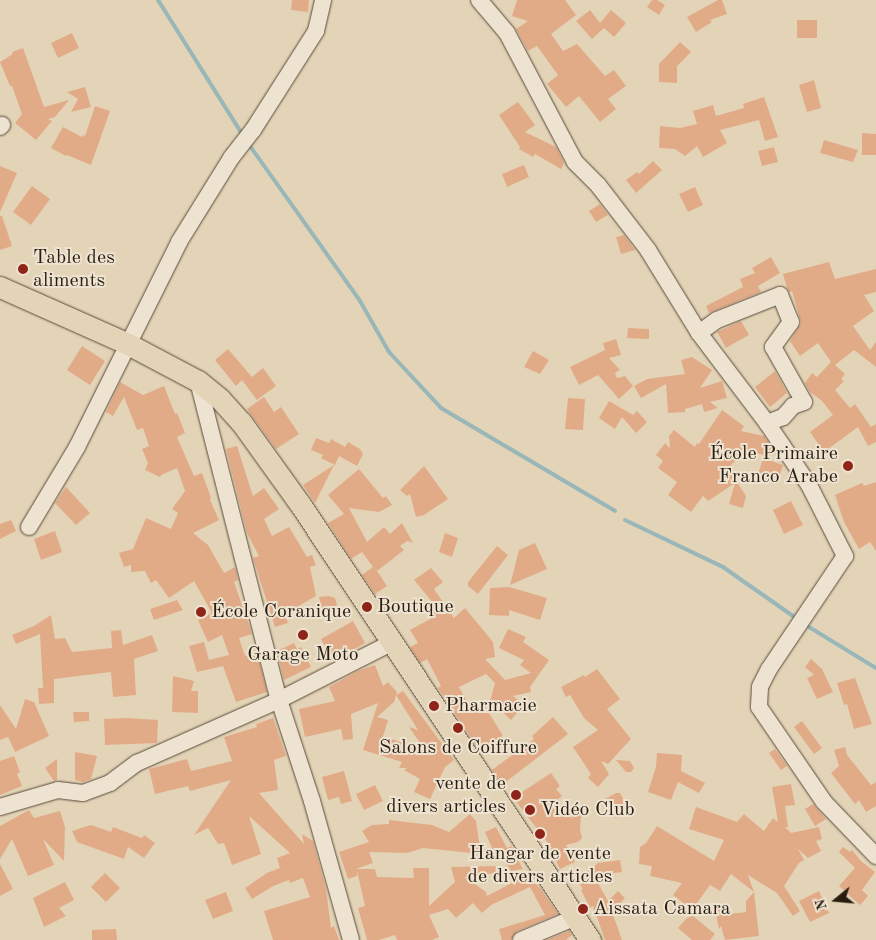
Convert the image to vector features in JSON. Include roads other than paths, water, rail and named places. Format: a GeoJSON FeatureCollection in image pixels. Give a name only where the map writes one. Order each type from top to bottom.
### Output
{"type":"FeatureCollection","features":[{"type":"Feature","properties":{"kind":"main road"},"geometry":{"type":"LineString","coordinates":[[0,287],[128,344],[198,382],[220,399],[259,444],[393,642],[590,940]]}},
{"type":"Feature","properties":{"kind":"street"},"geometry":{"type":"LineString","coordinates":[[29,527],[77,447],[179,242],[231,158],[253,130],[316,31],[323,0]]}},
{"type":"Feature","properties":{"kind":"street"},"geometry":{"type":"LineString","coordinates":[[479,0],[507,33],[575,162],[598,184],[648,250],[699,333],[767,423],[809,485],[845,556],[770,668],[760,687],[759,707],[824,802],[876,856]]}},
{"type":"Feature","properties":{"kind":"street"},"geometry":{"type":"LineString","coordinates":[[699,333],[717,320],[780,295],[791,322],[773,347],[804,402],[793,406],[783,417],[767,423]]}},
{"type":"Feature","properties":{"kind":"street"},"geometry":{"type":"LineString","coordinates":[[198,382],[280,700],[312,801],[351,940]]}},
{"type":"Feature","properties":{"kind":"street"},"geometry":{"type":"LineString","coordinates":[[0,807],[58,790],[83,793],[110,783],[137,763],[280,700],[393,642]]}},
{"type":"Feature","properties":{"kind":"street"},"geometry":{"type":"LineString","coordinates":[[521,940],[576,918]]}},
{"type":"Feature","properties":{"kind":"waterway"},"geometry":{"type":"LineString","coordinates":[[158,0],[242,134]]}},
{"type":"Feature","properties":{"kind":"waterway"},"geometry":{"type":"LineString","coordinates":[[250,146],[360,301],[389,352],[441,408],[615,511]]}},
{"type":"Feature","properties":{"kind":"waterway"},"geometry":{"type":"LineString","coordinates":[[625,520],[723,567],[793,616]]}},
{"type":"Feature","properties":{"kind":"waterway"},"geometry":{"type":"LineString","coordinates":[[809,627],[876,668]]}},
{"type":"Feature","properties":{"kind":"place","name":"Table des aliments"},"geometry":{"type":"Point","coordinates":[23,269]}},
{"type":"Feature","properties":{"kind":"place","name":"École Primaire Franco Arabe"},"geometry":{"type":"Point","coordinates":[848,466]}},
{"type":"Feature","properties":{"kind":"place","name":"Boutique"},"geometry":{"type":"Point","coordinates":[367,607]}},
{"type":"Feature","properties":{"kind":"place","name":"École Coranique"},"geometry":{"type":"Point","coordinates":[201,612]}},
{"type":"Feature","properties":{"kind":"place","name":"Garage Moto"},"geometry":{"type":"Point","coordinates":[303,635]}},
{"type":"Feature","properties":{"kind":"place","name":"Pharmacie"},"geometry":{"type":"Point","coordinates":[434,706]}},
{"type":"Feature","properties":{"kind":"place","name":"Salons de Coiffure"},"geometry":{"type":"Point","coordinates":[458,728]}},
{"type":"Feature","properties":{"kind":"place","name":"vente de divers articles"},"geometry":{"type":"Point","coordinates":[516,795]}},
{"type":"Feature","properties":{"kind":"place","name":"Vidéo Club"},"geometry":{"type":"Point","coordinates":[530,810]}},
{"type":"Feature","properties":{"kind":"place","name":"Hangar de vente de divers articles"},"geometry":{"type":"Point","coordinates":[540,834]}},
{"type":"Feature","properties":{"kind":"place","name":"Aissata Camara"},"geometry":{"type":"Point","coordinates":[583,909]}}]}
